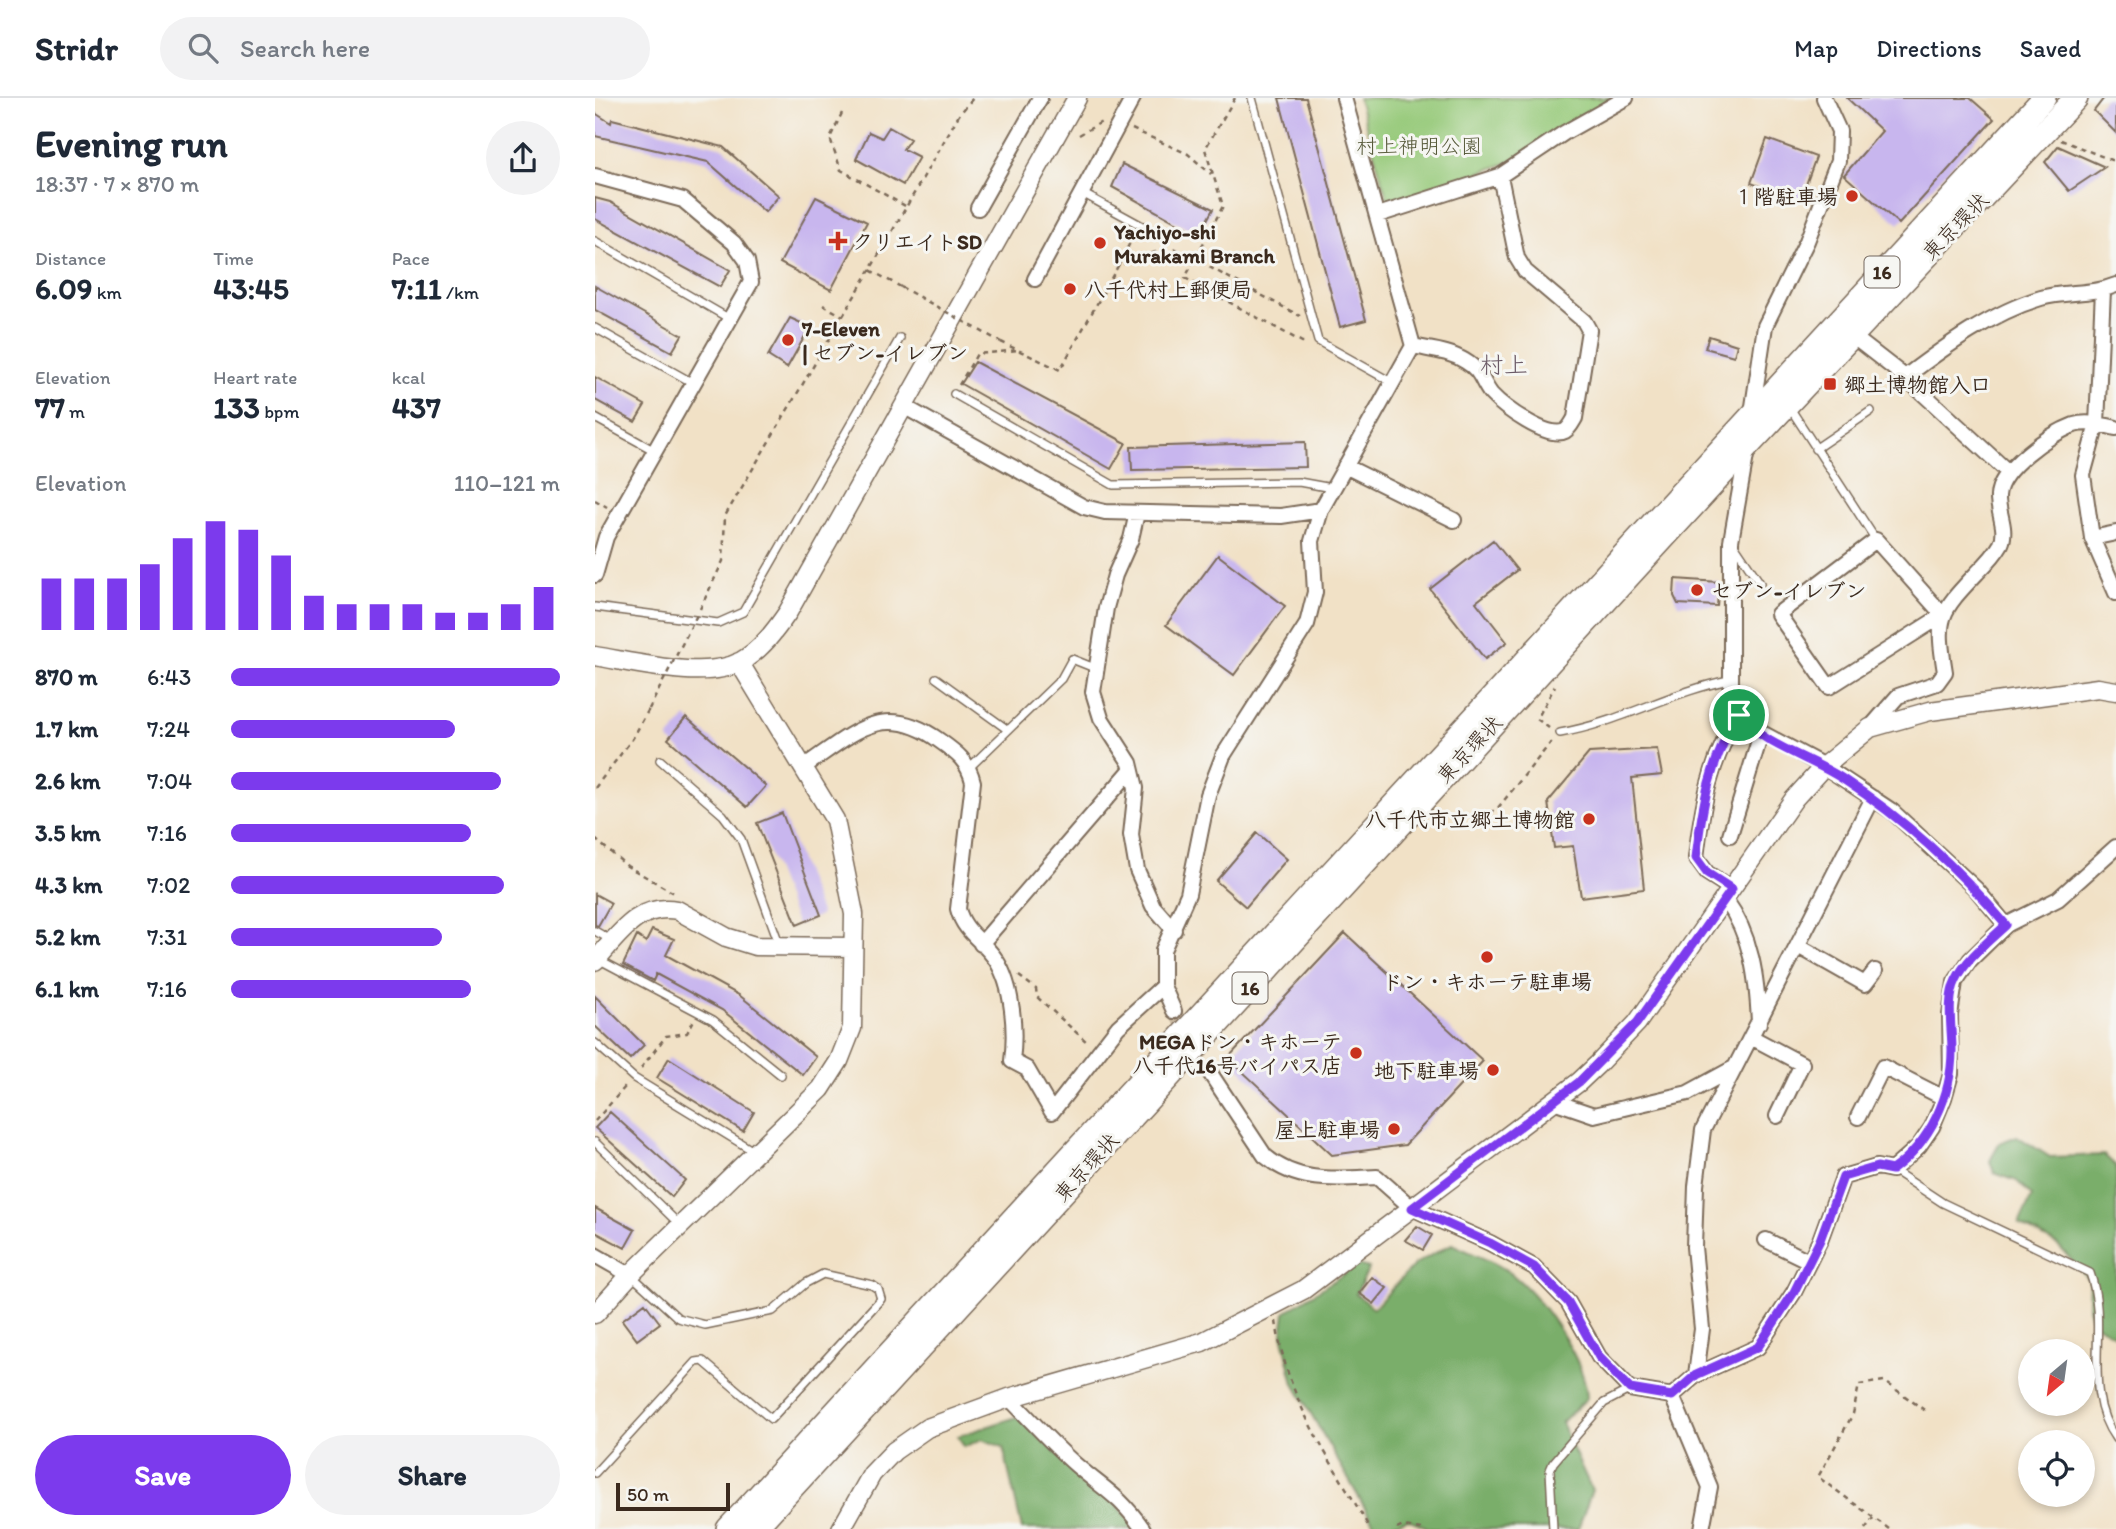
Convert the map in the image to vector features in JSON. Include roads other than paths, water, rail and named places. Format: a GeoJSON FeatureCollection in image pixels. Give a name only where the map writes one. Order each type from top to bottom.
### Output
{"type":"FeatureCollection","features":[{"type":"Feature","properties":{"kind":"highway","name":"東京環状"},"geometry":{"type":"LineString","coordinates":[[728,1529],[2043,98]]}},
{"type":"Feature","properties":{"kind":"highway","name":"東京環状"},"geometry":{"type":"LineString","coordinates":[[754,1529],[1747,447],[2076,98]]}},
{"type":"Feature","properties":{"kind":"street"},"geometry":{"type":"LineString","coordinates":[[978,208],[1040,98]]}},
{"type":"Feature","properties":{"kind":"street"},"geometry":{"type":"LineString","coordinates":[[595,656],[675,668],[722,668],[739,663],[770,637],[788,612],[905,407],[1035,168],[1077,98]]}},
{"type":"Feature","properties":{"kind":"street"},"geometry":{"type":"LineString","coordinates":[[1035,279],[1133,98]]}},
{"type":"Feature","properties":{"kind":"street"},"geometry":{"type":"LineString","coordinates":[[1174,1011],[1163,986],[1163,950],[1188,894],[1208,795],[1223,756],[1312,614],[1315,592],[1312,541],[1321,510],[1413,346],[1344,98]]}},
{"type":"Feature","properties":{"kind":"street"},"geometry":{"type":"LineString","coordinates":[[1378,215],[1500,176],[1564,133],[1626,98]]}},
{"type":"Feature","properties":{"kind":"street"},"geometry":{"type":"LineString","coordinates":[[1824,98],[1839,131],[1838,161],[1807,241],[1765,326],[1731,541],[1728,680],[1731,700],[1739,715],[1761,734],[1824,766],[1892,811],[1976,889],[2006,925]]}},
{"type":"Feature","properties":{"kind":"street"},"geometry":{"type":"LineString","coordinates":[[595,176],[683,200],[734,243],[747,261],[751,282],[656,451],[600,534],[595,575]]}},
{"type":"Feature","properties":{"kind":"street"},"geometry":{"type":"LineString","coordinates":[[1413,346],[1447,353],[1466,361],[1483,375],[1490,393],[1541,430],[1562,433],[1569,429],[1575,418],[1590,342],[1589,330],[1584,321],[1525,271],[1517,258],[1500,176]]}},
{"type":"Feature","properties":{"kind":"street"},"geometry":{"type":"LineString","coordinates":[[1905,377],[1943,348],[2006,313],[2042,298],[2109,288],[2097,424],[2083,475],[2092,538],[2116,593]]}},
{"type":"Feature","properties":{"kind":"street"},"geometry":{"type":"LineString","coordinates":[[1851,335],[1905,377],[2008,471]]}},
{"type":"Feature","properties":{"kind":"street"},"geometry":{"type":"LineString","coordinates":[[905,407],[1084,507],[1105,512],[1281,516],[1321,510]]}},
{"type":"Feature","properties":{"kind":"street"},"geometry":{"type":"LineString","coordinates":[[841,1529],[872,1474],[894,1451],[927,1428],[1009,1398],[1202,1342],[1274,1306],[1303,1290],[1579,1082],[1637,1023],[1794,799],[1824,766],[1870,728],[1898,696],[1937,683],[1945,672],[1939,631],[1943,615],[1950,601],[1995,555],[2003,540],[1998,495],[2015,461],[2074,425],[2097,424],[2116,428]]}},
{"type":"Feature","properties":{"kind":"street"},"geometry":{"type":"LineString","coordinates":[[1345,466],[1454,520]]}},
{"type":"Feature","properties":{"kind":"street"},"geometry":{"type":"LineString","coordinates":[[1137,513],[1131,539],[1115,575],[1105,608],[1093,692],[1101,718],[1131,770],[1136,789],[1131,835],[1137,870],[1153,906],[1174,930]]}},
{"type":"Feature","properties":{"kind":"street"},"geometry":{"type":"LineString","coordinates":[[2092,538],[2116,533]]}},
{"type":"Feature","properties":{"kind":"street"},"geometry":{"type":"LineString","coordinates":[[1876,540],[1943,615],[1829,687],[1777,614],[1876,540]]}},
{"type":"Feature","properties":{"kind":"street"},"geometry":{"type":"LineString","coordinates":[[595,1314],[630,1275],[821,1089],[839,1061],[852,1028],[851,947],[854,914],[835,820],[805,766],[739,663]]}},
{"type":"Feature","properties":{"kind":"street"},"geometry":{"type":"LineString","coordinates":[[1870,728],[1930,711],[2098,688],[2116,691]]}},
{"type":"Feature","properties":{"kind":"street"},"geometry":{"type":"LineString","coordinates":[[1739,715],[1723,739],[1711,768],[1696,858],[1728,894],[1745,932],[1754,964],[1756,1031]]}},
{"type":"Feature","properties":{"kind":"street"},"geometry":{"type":"LineString","coordinates":[[805,766],[877,721],[898,720],[927,732],[961,755],[970,767],[973,782],[958,909],[961,922],[997,960],[1011,1004],[1016,1036],[1012,1061],[1027,1069],[1052,1112],[1118,1027],[1163,986]]}},
{"type":"Feature","properties":{"kind":"street"},"geometry":{"type":"LineString","coordinates":[[1731,835],[1761,734]]}},
{"type":"Feature","properties":{"kind":"street"},"geometry":{"type":"LineString","coordinates":[[981,944],[1131,770]]}},
{"type":"Feature","properties":{"kind":"street"},"geometry":{"type":"LineString","coordinates":[[1696,1375],[1702,1329],[1694,1247],[1698,1163],[1709,1116],[1756,1031],[1873,798]]}},
{"type":"Feature","properties":{"kind":"street"},"geometry":{"type":"LineString","coordinates":[[1672,1396],[1696,1375],[1758,1347],[1794,1292],[1843,1177],[1877,1167],[1892,1170],[1919,1146],[1932,1127],[1951,1074],[1950,1015],[1955,982],[1970,960],[2006,925],[2058,899],[2116,847]]}},
{"type":"Feature","properties":{"kind":"street"},"geometry":{"type":"LineString","coordinates":[[596,960],[641,914],[666,908],[677,910],[740,943],[851,947]]}},
{"type":"Feature","properties":{"kind":"street"},"geometry":{"type":"LineString","coordinates":[[1798,946],[1865,984],[1875,971]]}},
{"type":"Feature","properties":{"kind":"street"},"geometry":{"type":"LineString","coordinates":[[1756,1031],[1802,1064],[1777,1116]]}},
{"type":"Feature","properties":{"kind":"street"},"geometry":{"type":"LineString","coordinates":[[1858,1117],[1883,1067],[1944,1098]]}},
{"type":"Feature","properties":{"kind":"street"},"geometry":{"type":"LineString","coordinates":[[1553,1101],[1594,1115],[1688,1093],[1735,1068]]}},
{"type":"Feature","properties":{"kind":"street"},"geometry":{"type":"LineString","coordinates":[[1210,1073],[1265,1156],[1276,1165],[1297,1175],[1319,1179],[1377,1177],[1412,1208],[1490,1243],[1534,1267],[1568,1302],[1599,1357],[1630,1389],[1672,1396]]}},
{"type":"Feature","properties":{"kind":"street"},"geometry":{"type":"LineString","coordinates":[[1766,1240],[1809,1261]]}},
{"type":"Feature","properties":{"kind":"street"},"geometry":{"type":"LineString","coordinates":[[595,1255],[630,1275]]}},
{"type":"Feature","properties":{"kind":"street"},"geometry":{"type":"LineString","coordinates":[[1672,1396],[1710,1487],[1702,1529]]}},
{"type":"Feature","properties":{"kind":"street"},"geometry":{"type":"LineString","coordinates":[[1009,1398],[1076,1465],[1109,1488],[1143,1529]]}},
{"type":"Feature","properties":{"kind":"lane"},"geometry":{"type":"LineString","coordinates":[[1252,98],[1318,341],[1393,383]]}},
{"type":"Feature","properties":{"kind":"lane"},"geometry":{"type":"LineString","coordinates":[[1082,193],[1166,239]]}},
{"type":"Feature","properties":{"kind":"lane"},"geometry":{"type":"LineString","coordinates":[[595,242],[730,319]]}},
{"type":"Feature","properties":{"kind":"lane"},"geometry":{"type":"LineString","coordinates":[[595,328],[694,383]]}},
{"type":"Feature","properties":{"kind":"lane"},"geometry":{"type":"LineString","coordinates":[[595,607],[718,623],[743,612],[900,338]]}},
{"type":"Feature","properties":{"kind":"lane"},"geometry":{"type":"LineString","coordinates":[[954,394],[1113,485],[1299,482],[1333,488]]}},
{"type":"Feature","properties":{"kind":"lane"},"geometry":{"type":"LineString","coordinates":[[1787,404],[1876,540]]}},
{"type":"Feature","properties":{"kind":"lane"},"geometry":{"type":"LineString","coordinates":[[1815,449],[1871,411]]}},
{"type":"Feature","properties":{"kind":"lane"},"geometry":{"type":"LineString","coordinates":[[595,418],[656,451]]}},
{"type":"Feature","properties":{"kind":"lane"},"geometry":{"type":"LineString","coordinates":[[1731,541],[1760,583]]}},
{"type":"Feature","properties":{"kind":"lane"},"geometry":{"type":"LineString","coordinates":[[970,767],[1061,679],[1072,659],[1097,668]]}},
{"type":"Feature","properties":{"kind":"lane"},"geometry":{"type":"LineString","coordinates":[[936,678],[1008,730]]}},
{"type":"Feature","properties":{"kind":"lane"},"geometry":{"type":"LineString","coordinates":[[1560,733],[1597,725],[1696,687],[1728,680]]}},
{"type":"Feature","properties":{"kind":"lane"},"geometry":{"type":"LineString","coordinates":[[660,760],[723,815],[741,839],[780,946]]}},
{"type":"Feature","properties":{"kind":"lane"},"geometry":{"type":"LineString","coordinates":[[595,931],[613,941]]}},
{"type":"Feature","properties":{"kind":"lane"},"geometry":{"type":"LineString","coordinates":[[596,960],[713,1020],[781,1075]]}},
{"type":"Feature","properties":{"kind":"lane"},"geometry":{"type":"LineString","coordinates":[[595,1043],[633,1078],[755,1152]]}},
{"type":"Feature","properties":{"kind":"lane"},"geometry":{"type":"LineString","coordinates":[[595,1142],[681,1226]]}},
{"type":"Feature","properties":{"kind":"lane"},"geometry":{"type":"LineString","coordinates":[[1892,1170],[1943,1203],[2090,1273],[2097,1307],[2098,1395],[2104,1422],[2116,1439]]}},
{"type":"Feature","properties":{"kind":"lane"},"geometry":{"type":"LineString","coordinates":[[595,1474],[696,1362],[703,1361],[771,1419],[881,1299],[878,1289],[872,1285],[823,1274],[806,1283],[773,1311],[705,1325],[678,1318],[630,1275]]}},
{"type":"Feature","properties":{"kind":"lane"},"geometry":{"type":"LineString","coordinates":[[1553,1529],[1550,1471],[1553,1463],[1604,1403],[1630,1389]]}},
{"type":"Feature","properties":{"kind":"tunnel"},"geometry":{"type":"LineString","coordinates":[[1174,1011],[1210,1073]]}},
{"type":"Feature","properties":{"kind":"place","name":"１階駐車場"},"geometry":{"type":"Point","coordinates":[1852,196]}},
{"type":"Feature","properties":{"kind":"place","name":"クリエイトSD"},"geometry":{"type":"Point","coordinates":[838,241]}},
{"type":"Feature","properties":{"kind":"place","name":"Yachiyo-shi Murakami Branch"},"geometry":{"type":"Point","coordinates":[1100,243]}},
{"type":"Feature","properties":{"kind":"place","name":"八千代村上郵便局"},"geometry":{"type":"Point","coordinates":[1070,289]}},
{"type":"Feature","properties":{"kind":"place","name":"7-Eleven | セブン-イレブン"},"geometry":{"type":"Point","coordinates":[788,340]}},
{"type":"Feature","properties":{"kind":"place","name":"郷土博物館入口"},"geometry":{"type":"Point","coordinates":[1830,384]}},
{"type":"Feature","properties":{"kind":"place","name":"セブン-イレブン"},"geometry":{"type":"Point","coordinates":[1697,590]}},
{"type":"Feature","properties":{"kind":"place","name":"八千代市立郷土博物館"},"geometry":{"type":"Point","coordinates":[1589,819]}},
{"type":"Feature","properties":{"kind":"place","name":"ドン・キホーテ駐車場"},"geometry":{"type":"Point","coordinates":[1487,957]}},
{"type":"Feature","properties":{"kind":"place","name":"MEGAドン・キホーテ 八千代16号バイパス店"},"geometry":{"type":"Point","coordinates":[1356,1053]}},
{"type":"Feature","properties":{"kind":"place","name":"地下駐車場"},"geometry":{"type":"Point","coordinates":[1493,1070]}},
{"type":"Feature","properties":{"kind":"place","name":"屋上駐車場"},"geometry":{"type":"Point","coordinates":[1394,1129]}},
{"type":"Feature","properties":{"kind":"district","name":"村上"},"geometry":{"type":"Point","coordinates":[1504,364]}},
{"type":"Feature","properties":{"kind":"park label","name":"村上神明公園"},"geometry":{"type":"Point","coordinates":[1419,145]}}]}
